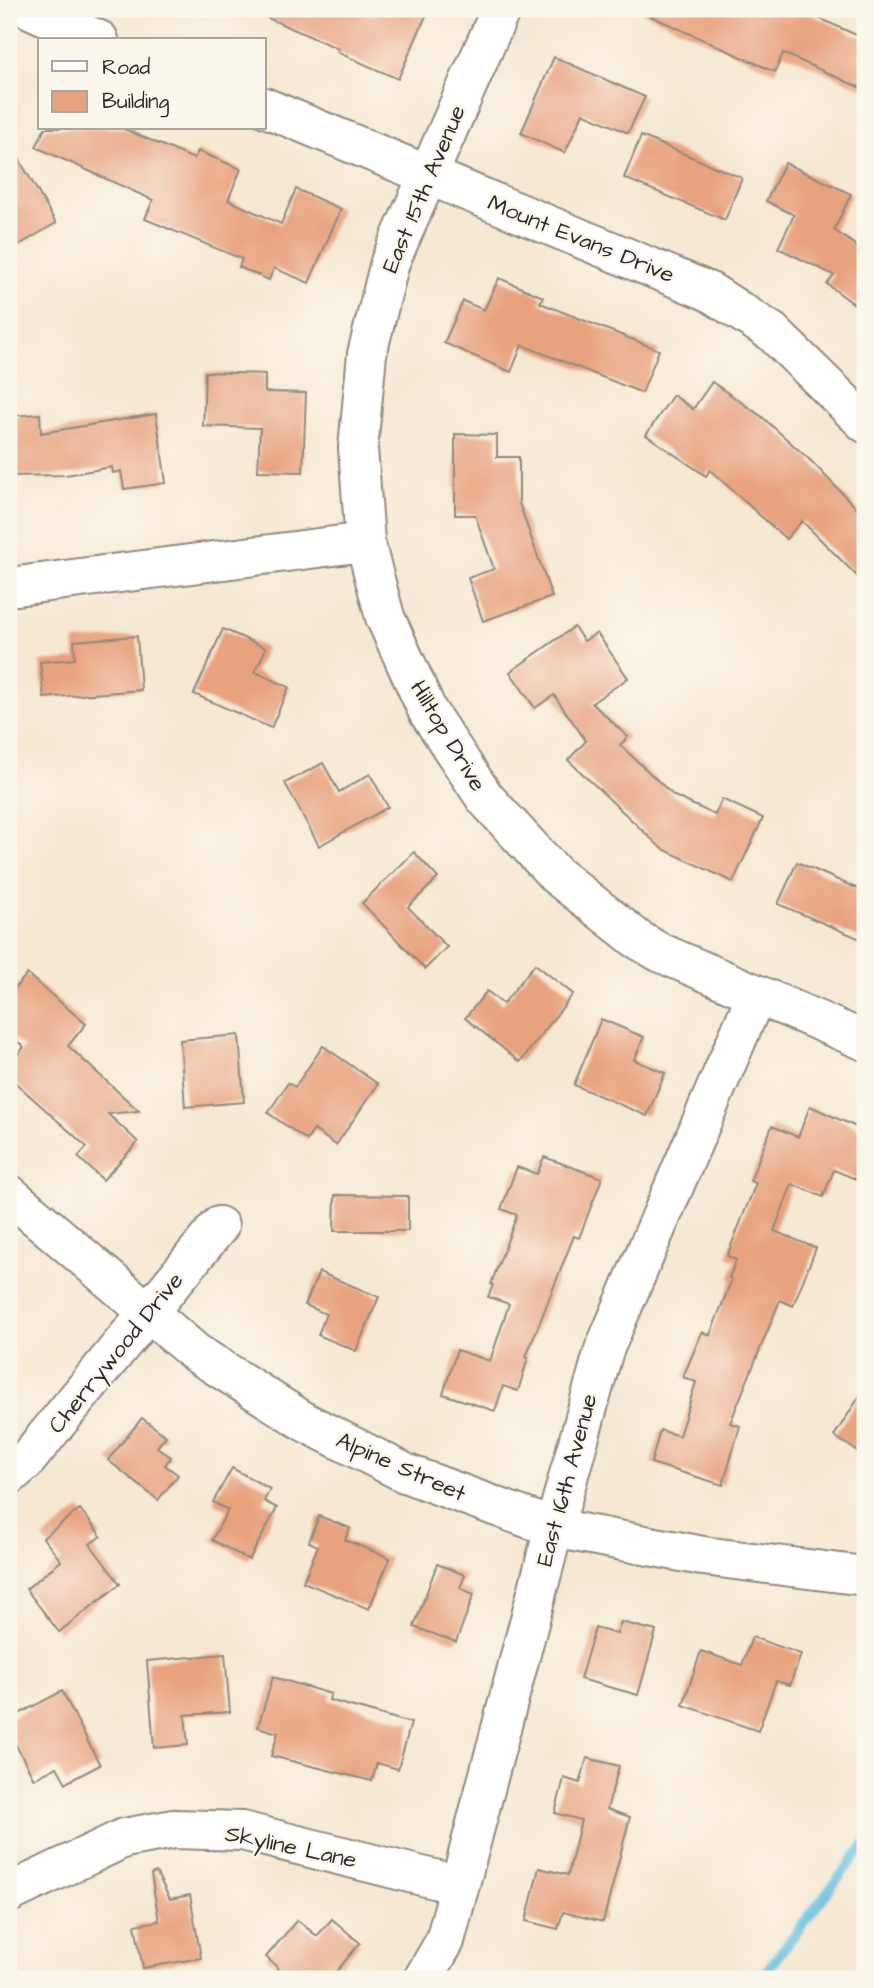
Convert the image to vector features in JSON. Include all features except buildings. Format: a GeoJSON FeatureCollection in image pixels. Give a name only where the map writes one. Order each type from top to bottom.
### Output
{"type":"FeatureCollection","features":[{"type":"Feature","properties":{"kind":"street"},"geometry":{"type":"LineString","coordinates":[[30,9],[95,38]]}},
{"type":"Feature","properties":{"kind":"street","name":"East 15th Avenue"},"geometry":{"type":"LineString","coordinates":[[365,542],[358,447],[367,354],[390,262],[501,9]]}},
{"type":"Feature","properties":{"kind":"street","name":"Mount Evans Drive"},"geometry":{"type":"LineString","coordinates":[[266,108],[710,292],[772,332],[865,422]]}},
{"type":"Feature","properties":{"kind":"street"},"geometry":{"type":"LineString","coordinates":[[9,587],[365,542]]}},
{"type":"Feature","properties":{"kind":"street","name":"Hilltop Drive"},"geometry":{"type":"LineString","coordinates":[[365,542],[386,617],[428,712],[485,798],[556,875],[638,939],[659,952],[865,1041]]}},
{"type":"Feature","properties":{"kind":"street","name":"East 16th Avenue"},"geometry":{"type":"LineString","coordinates":[[423,1979],[445,1941],[604,1350],[756,995]]}},
{"type":"Feature","properties":{"kind":"street","name":"Alpine Street"},"geometry":{"type":"LineString","coordinates":[[9,1194],[195,1353],[305,1422],[405,1474],[554,1528],[703,1556],[865,1576]]}},
{"type":"Feature","properties":{"kind":"street","name":"Cherrywood Drive"},"geometry":{"type":"LineString","coordinates":[[9,1476],[25,1462],[219,1226]]}},
{"type":"Feature","properties":{"kind":"street","name":"Skyline Lane"},"geometry":{"type":"LineString","coordinates":[[9,1894],[124,1838],[174,1829],[242,1831],[458,1885]]}},
{"type":"Feature","properties":{"kind":"waterway"},"geometry":{"type":"LineString","coordinates":[[760,1979],[865,1844]]}}]}
